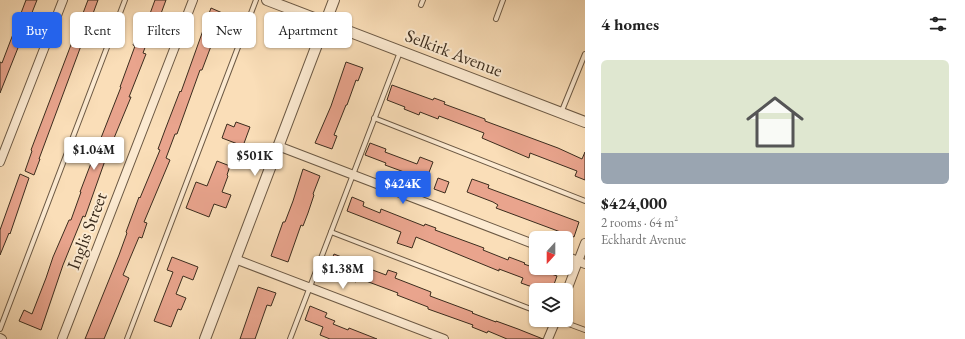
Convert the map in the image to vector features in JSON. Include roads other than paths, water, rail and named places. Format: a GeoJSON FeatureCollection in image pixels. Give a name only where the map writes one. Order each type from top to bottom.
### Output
{"type":"FeatureCollection","features":[{"type":"Feature","properties":{"kind":"street"},"geometry":{"type":"LineString","coordinates":[[0,162],[63,0]]}},
{"type":"Feature","properties":{"kind":"street","name":"Inglis Street"},"geometry":{"type":"LineString","coordinates":[[62,339],[193,0]]}},
{"type":"Feature","properties":{"kind":"street","name":"Selkirk Avenue"},"geometry":{"type":"LineString","coordinates":[[267,0],[299,12]]}},
{"type":"Feature","properties":{"kind":"street"},"geometry":{"type":"LineString","coordinates":[[329,12],[334,0]]}},
{"type":"Feature","properties":{"kind":"street","name":"Selkirk Avenue"},"geometry":{"type":"LineString","coordinates":[[352,32],[585,122]]}},
{"type":"Feature","properties":{"kind":"street"},"geometry":{"type":"LineString","coordinates":[[205,339],[315,48]]}},
{"type":"Feature","properties":{"kind":"street"},"geometry":{"type":"LineString","coordinates":[[278,146],[529,242]]}},
{"type":"Feature","properties":{"kind":"street"},"geometry":{"type":"LineString","coordinates":[[571,283],[582,262],[585,243]]}},
{"type":"Feature","properties":{"kind":"street"},"geometry":{"type":"LineString","coordinates":[[235,259],[444,339]]}},
{"type":"Feature","properties":{"kind":"street"},"geometry":{"type":"LineString","coordinates":[[548,339],[554,327]]}},
{"type":"Feature","properties":{"kind":"lane"},"geometry":{"type":"LineString","coordinates":[[0,329],[125,0]]}},
{"type":"Feature","properties":{"kind":"lane"},"geometry":{"type":"LineString","coordinates":[[127,339],[256,0]]}},
{"type":"Feature","properties":{"kind":"lane"},"geometry":{"type":"LineString","coordinates":[[421,5],[423,0]]}},
{"type":"Feature","properties":{"kind":"lane"},"geometry":{"type":"LineString","coordinates":[[496,19],[503,0]]}},
{"type":"Feature","properties":{"kind":"lane"},"geometry":{"type":"LineString","coordinates":[[290,339],[400,50]]}},
{"type":"Feature","properties":{"kind":"lane"},"geometry":{"type":"LineString","coordinates":[[562,112],[585,54]]}},
{"type":"Feature","properties":{"kind":"lane"},"geometry":{"type":"LineString","coordinates":[[374,118],[585,201]]}},
{"type":"Feature","properties":{"kind":"lane"},"geometry":{"type":"LineString","coordinates":[[331,232],[529,309]]}},
{"type":"Feature","properties":{"kind":"lane"},"geometry":{"type":"LineString","coordinates":[[573,326],[585,330]]}}]}
